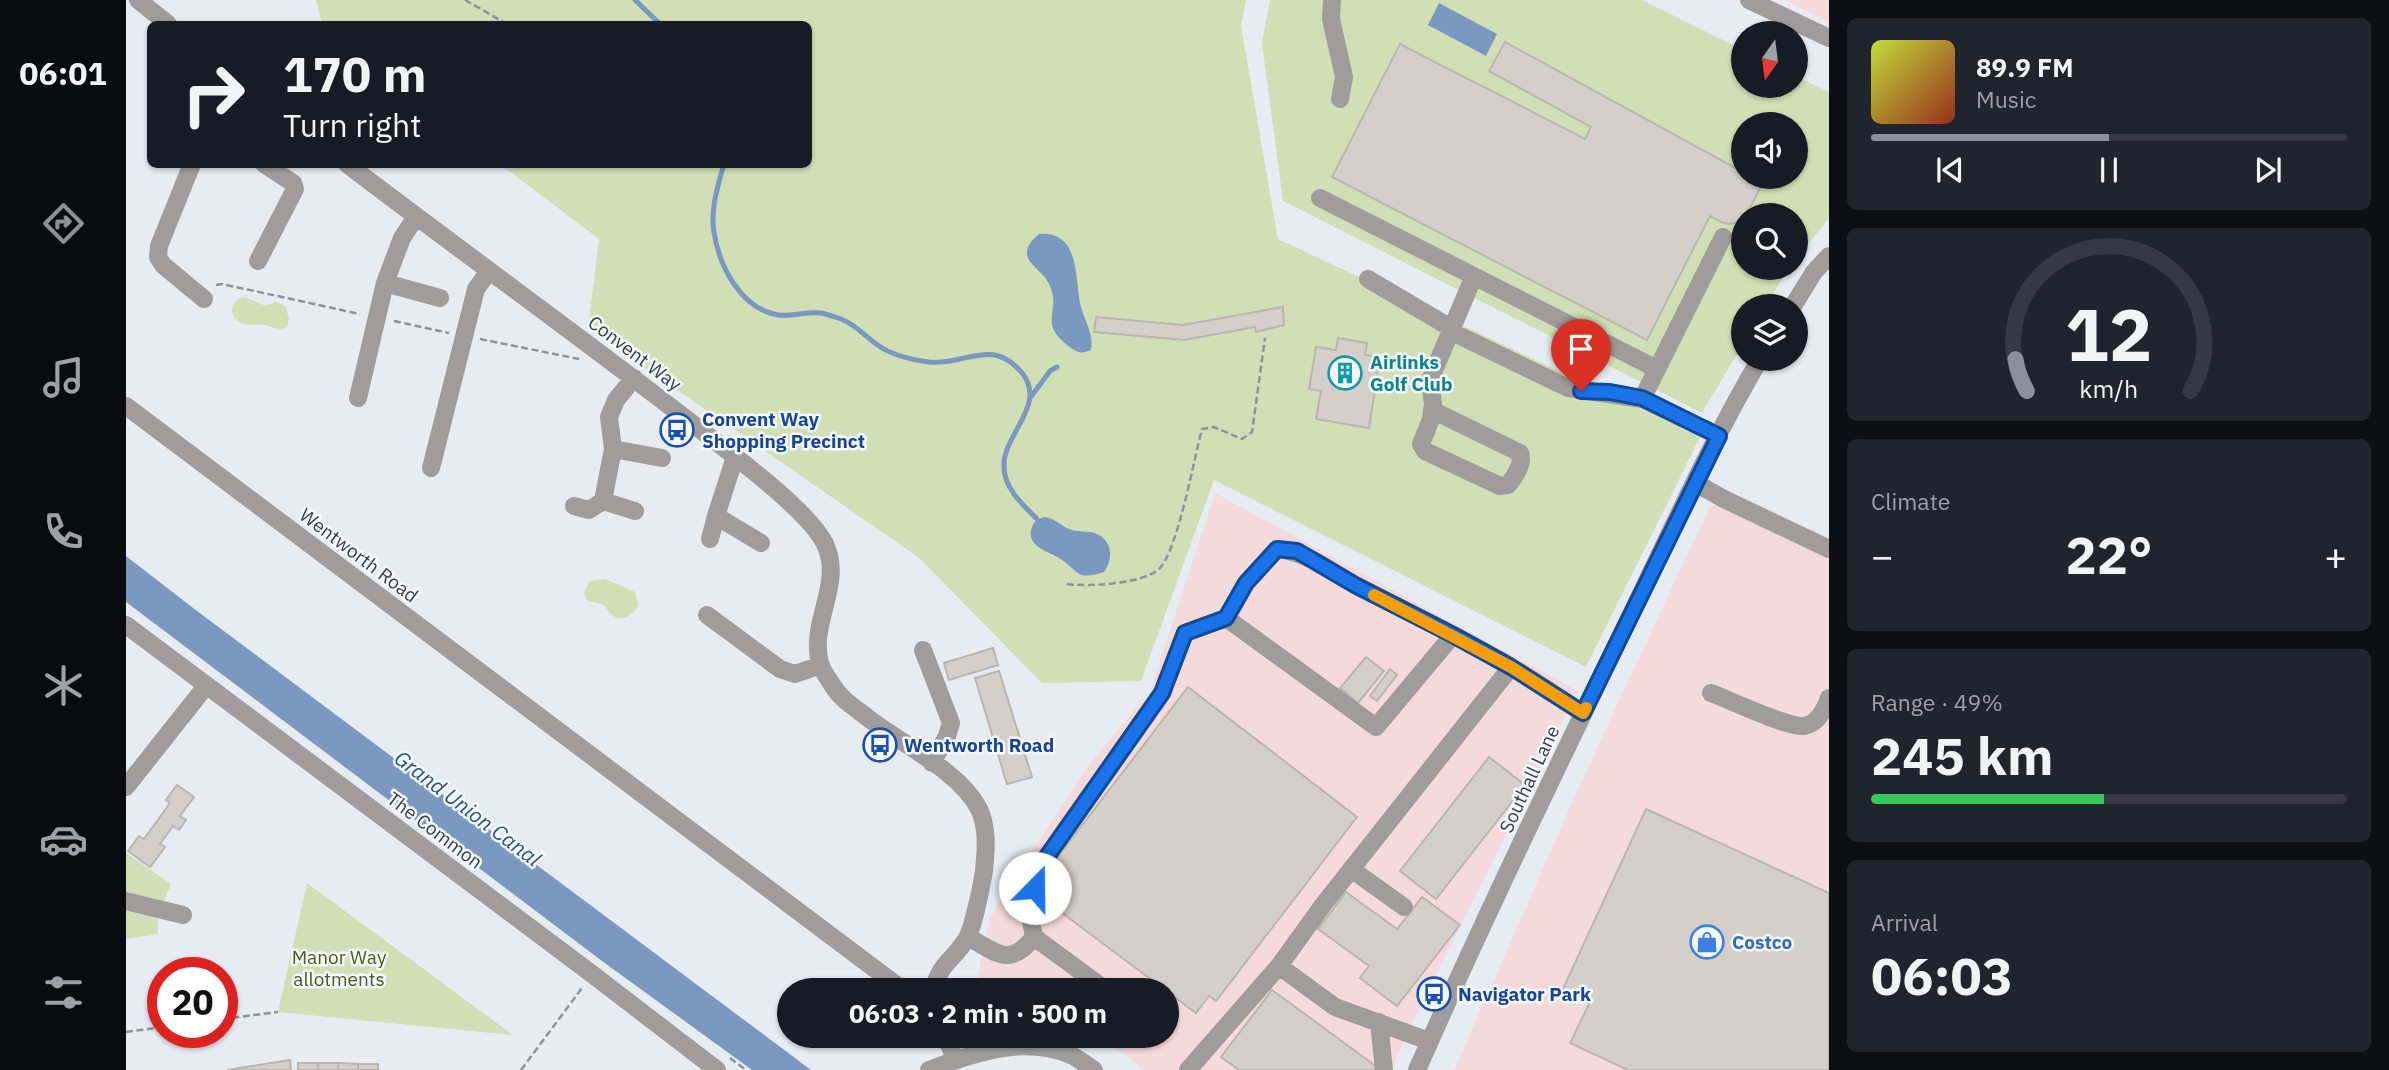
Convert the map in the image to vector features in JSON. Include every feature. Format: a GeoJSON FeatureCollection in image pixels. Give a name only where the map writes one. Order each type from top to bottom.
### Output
{"type":"FeatureCollection","features":[{"type":"Feature","properties":{"kind":"street"},"geometry":{"type":"LineString","coordinates":[[138,0],[164,21]]}},
{"type":"Feature","properties":{"kind":"street"},"geometry":{"type":"LineString","coordinates":[[1332,0],[1331,19],[1345,77],[1340,99]]}},
{"type":"Feature","properties":{"kind":"street"},"geometry":{"type":"LineString","coordinates":[[1749,0],[1829,38]]}},
{"type":"Feature","properties":{"kind":"street"},"geometry":{"type":"LineString","coordinates":[[190,168],[159,246],[158,257],[163,265],[198,294]]}},
{"type":"Feature","properties":{"kind":"street"},"geometry":{"type":"LineString","coordinates":[[258,261],[295,189],[293,183],[270,168]]}},
{"type":"Feature","properties":{"kind":"street","name":"Convent Way"},"geometry":{"type":"LineString","coordinates":[[351,168],[634,378],[735,457],[812,525],[825,545],[831,565],[831,584],[820,625],[818,645],[821,665],[838,695],[962,786],[980,810],[986,836],[984,873],[968,937],[942,966],[938,978]]}},
{"type":"Feature","properties":{"kind":"street"},"geometry":{"type":"LineString","coordinates":[[1320,198],[1657,369]]}},
{"type":"Feature","properties":{"kind":"street"},"geometry":{"type":"LineString","coordinates":[[358,398],[385,283],[402,238],[416,217]]}},
{"type":"Feature","properties":{"kind":"street"},"geometry":{"type":"LineString","coordinates":[[1642,398],[1723,237]]}},
{"type":"Feature","properties":{"kind":"street"},"geometry":{"type":"LineString","coordinates":[[1800,294],[1814,272],[1829,256]]}},
{"type":"Feature","properties":{"kind":"street"},"geometry":{"type":"LineString","coordinates":[[431,468],[476,289],[489,271]]}},
{"type":"Feature","properties":{"kind":"street"},"geometry":{"type":"LineString","coordinates":[[1432,410],[1520,453],[1520,464],[1508,485],[1500,486],[1425,451],[1420,444],[1432,410],[1430,380],[1474,276]]}},
{"type":"Feature","properties":{"kind":"street"},"geometry":{"type":"LineString","coordinates":[[1368,279],[1451,328],[1452,332],[1568,388],[1642,398],[1719,436]]}},
{"type":"Feature","properties":{"kind":"street"},"geometry":{"type":"LineString","coordinates":[[385,283],[440,298]]}},
{"type":"Feature","properties":{"kind":"street","name":"Southall Lane"},"geometry":{"type":"LineString","coordinates":[[1417,1070],[1583,713],[1695,483],[1754,371]]}},
{"type":"Feature","properties":{"kind":"street"},"geometry":{"type":"LineString","coordinates":[[574,506],[589,510],[603,501],[613,449],[609,417],[616,400],[634,378]]}},
{"type":"Feature","properties":{"kind":"street","name":"Wentworth Road"},"geometry":{"type":"LineString","coordinates":[[126,406],[888,978]]}},
{"type":"Feature","properties":{"kind":"street"},"geometry":{"type":"LineString","coordinates":[[613,449],[662,458]]}},
{"type":"Feature","properties":{"kind":"street"},"geometry":{"type":"LineString","coordinates":[[709,539],[735,457]]}},
{"type":"Feature","properties":{"kind":"street"},"geometry":{"type":"LineString","coordinates":[[1695,483],[1829,549]]}},
{"type":"Feature","properties":{"kind":"street"},"geometry":{"type":"LineString","coordinates":[[603,501],[635,511]]}},
{"type":"Feature","properties":{"kind":"street"},"geometry":{"type":"LineString","coordinates":[[716,516],[761,543]]}},
{"type":"Feature","properties":{"kind":"street"},"geometry":{"type":"LineString","coordinates":[[1090,978],[1034,937],[1029,910],[1041,865],[1162,693],[1185,633],[1226,618],[1246,583],[1277,549],[1297,551],[1355,585],[1511,667],[1583,713]]}},
{"type":"Feature","properties":{"kind":"street"},"geometry":{"type":"LineString","coordinates":[[707,615],[780,669],[795,674],[821,665]]}},
{"type":"Feature","properties":{"kind":"street"},"geometry":{"type":"LineString","coordinates":[[1226,618],[1376,727],[1453,635]]}},
{"type":"Feature","properties":{"kind":"street","name":"The Common"},"geometry":{"type":"LineString","coordinates":[[126,625],[718,1070]]}},
{"type":"Feature","properties":{"kind":"street"},"geometry":{"type":"LineString","coordinates":[[923,650],[951,723],[932,763]]}},
{"type":"Feature","properties":{"kind":"street"},"geometry":{"type":"LineString","coordinates":[[1188,1070],[1279,966],[1351,869],[1511,667]]}},
{"type":"Feature","properties":{"kind":"street"},"geometry":{"type":"LineString","coordinates":[[126,787],[206,685]]}},
{"type":"Feature","properties":{"kind":"street"},"geometry":{"type":"LineString","coordinates":[[1712,693],[1790,725],[1806,726],[1816,720],[1829,698]]}},
{"type":"Feature","properties":{"kind":"street"},"geometry":{"type":"LineString","coordinates":[[1351,869],[1404,907]]}},
{"type":"Feature","properties":{"kind":"street"},"geometry":{"type":"LineString","coordinates":[[126,901],[183,915]]}},
{"type":"Feature","properties":{"kind":"street"},"geometry":{"type":"LineString","coordinates":[[968,937],[997,953],[1034,937]]}},
{"type":"Feature","properties":{"kind":"street"},"geometry":{"type":"LineString","coordinates":[[1279,966],[1335,1007],[1429,1041]]}},
{"type":"Feature","properties":{"kind":"street"},"geometry":{"type":"LineString","coordinates":[[1378,1022],[1384,1070]]}},
{"type":"Feature","properties":{"kind":"street"},"geometry":{"type":"LineString","coordinates":[[929,1070],[996,1048],[1032,1046],[1071,1055],[1094,1070]]}},
{"type":"Feature","properties":{"kind":"street"},"geometry":{"type":"LineString","coordinates":[[950,1048],[956,1060]]}},
{"type":"Feature","properties":{"kind":"path"},"geometry":{"type":"LineString","coordinates":[[465,0],[502,21]]}},
{"type":"Feature","properties":{"kind":"path"},"geometry":{"type":"LineString","coordinates":[[198,294],[222,284],[578,360],[598,351]]}},
{"type":"Feature","properties":{"kind":"path"},"geometry":{"type":"LineString","coordinates":[[1067,584],[1085,586],[1148,577],[1160,568],[1171,550],[1202,429],[1214,428],[1242,439],[1252,432],[1265,338]]}},
{"type":"Feature","properties":{"kind":"path"},"geometry":{"type":"LineString","coordinates":[[521,1070],[592,974]]}},
{"type":"Feature","properties":{"kind":"path"},"geometry":{"type":"LineString","coordinates":[[238,1017],[278,1012]]}},
{"type":"Feature","properties":{"kind":"path"},"geometry":{"type":"LineString","coordinates":[[126,1032],[147,1029]]}},
{"type":"Feature","properties":{"kind":"shaded area"},"geometry":{"type":"Polygon","coordinates":[[[1785,0],[1829,0],[1829,22],[1785,0]]]}},
{"type":"Feature","properties":{"kind":"shaded area","name":"Navigator Park"},"geometry":{"type":"Polygon","coordinates":[[[1215,493],[1578,691],[1391,1070],[1145,1070],[1115,1048],[1179,1048],[1179,978],[977,978],[990,917],[1087,767],[1150,691],[1215,493]]]}},
{"type":"Feature","properties":{"kind":"shaded area"},"geometry":{"type":"Polygon","coordinates":[[[1737,495],[1829,538],[1829,1070],[1454,1070],[1582,780],[1709,508],[1737,495]]]}},
{"type":"Feature","properties":{"kind":"green space"},"geometry":{"type":"Polygon","coordinates":[[[316,0],[1246,0],[1241,26],[1278,239],[1700,437],[1586,667],[1214,480],[1141,681],[1042,683],[918,557],[588,328],[599,239],[505,168],[812,168],[812,21],[321,21],[316,0]]]}},
{"type":"Feature","properties":{"kind":"green space"},"geometry":{"type":"Polygon","coordinates":[[[1270,0],[1642,0],[1731,44],[1731,98],[1808,98],[1808,82],[1829,92],[1829,219],[1808,244],[1808,203],[1731,203],[1731,280],[1782,280],[1773,294],[1731,294],[1731,364],[1702,413],[1283,201],[1262,43],[1270,0]]]}},
{"type":"Feature","properties":{"kind":"green space"},"geometry":{"type":"Polygon","coordinates":[[[242,297],[263,305],[275,301],[285,306],[289,318],[287,327],[279,329],[236,320],[232,310],[242,297]]]}},
{"type":"Feature","properties":{"kind":"green space"},"geometry":{"type":"Polygon","coordinates":[[[605,579],[635,592],[638,605],[630,615],[615,617],[603,605],[587,600],[584,593],[589,581],[605,579]]]}},
{"type":"Feature","properties":{"kind":"green space"},"geometry":{"type":"Polygon","coordinates":[[[126,853],[171,884],[164,901],[126,892],[126,853]]]}},
{"type":"Feature","properties":{"kind":"green space","name":"Manor Way allotments"},"geometry":{"type":"Polygon","coordinates":[[[307,883],[513,1035],[278,1012],[307,883]]]}},
{"type":"Feature","properties":{"kind":"green space"},"geometry":{"type":"Polygon","coordinates":[[[126,909],[158,918],[158,934],[126,939],[126,909]]]}},
{"type":"Feature","properties":{"kind":"water"},"geometry":{"type":"Polygon","coordinates":[[[1439,3],[1497,34],[1486,56],[1428,25],[1439,3]]]}},
{"type":"Feature","properties":{"kind":"water"},"geometry":{"type":"Polygon","coordinates":[[[1039,234],[1053,235],[1063,240],[1074,260],[1081,307],[1090,333],[1091,350],[1076,351],[1054,331],[1052,294],[1047,280],[1027,254],[1029,244],[1039,234]]]}},
{"type":"Feature","properties":{"kind":"water"},"geometry":{"type":"Polygon","coordinates":[[[1044,517],[1072,530],[1102,537],[1110,551],[1104,572],[1082,575],[1034,543],[1032,527],[1036,520],[1044,517]]]}},
{"type":"Feature","properties":{"kind":"water"},"geometry":{"type":"Polygon","coordinates":[[[126,556],[777,1045],[777,1048],[782,1048],[811,1070],[752,1070],[602,961],[126,602],[126,556]]]}},
{"type":"Feature","properties":{"kind":"building"},"geometry":{"type":"Polygon","coordinates":[[[1505,42],[1731,165],[1731,189],[1760,189],[1752,203],[1731,203],[1731,224],[1710,216],[1647,340],[1332,177],[1400,44],[1585,139],[1591,127],[1489,71],[1505,42]]]}},
{"type":"Feature","properties":{"kind":"building"},"geometry":{"type":"Polygon","coordinates":[[[1283,307],[1284,325],[1256,332],[1255,327],[1184,340],[1094,332],[1096,317],[1183,325],[1283,307]]]}},
{"type":"Feature","properties":{"kind":"building","name":"Airlinks Golf Club"},"geometry":{"type":"Polygon","coordinates":[[[1338,338],[1367,343],[1365,355],[1380,357],[1369,428],[1316,419],[1321,391],[1309,389],[1316,347],[1336,350],[1338,338]]]}},
{"type":"Feature","properties":{"kind":"building"},"geometry":{"type":"Polygon","coordinates":[[[993,648],[998,665],[949,680],[944,663],[993,648]]]}},
{"type":"Feature","properties":{"kind":"building"},"geometry":{"type":"Polygon","coordinates":[[[1366,657],[1384,671],[1358,703],[1340,688],[1366,657]]]}},
{"type":"Feature","properties":{"kind":"building"},"geometry":{"type":"Polygon","coordinates":[[[1390,669],[1397,675],[1377,701],[1370,696],[1390,669]]]}},
{"type":"Feature","properties":{"kind":"building"},"geometry":{"type":"Polygon","coordinates":[[[999,671],[1032,777],[1007,784],[975,678],[999,671]]]}},
{"type":"Feature","properties":{"kind":"building"},"geometry":{"type":"Polygon","coordinates":[[[1188,687],[1357,817],[1216,1001],[1209,996],[1196,1013],[1179,1000],[1179,978],[1149,978],[1037,894],[1051,875],[1047,871],[1188,687]]]}},
{"type":"Feature","properties":{"kind":"building"},"geometry":{"type":"Polygon","coordinates":[[[1489,757],[1525,785],[1436,899],[1400,871],[1489,757]]]}},
{"type":"Feature","properties":{"kind":"building"},"geometry":{"type":"Polygon","coordinates":[[[177,785],[194,797],[180,816],[186,820],[179,830],[173,826],[160,844],[165,847],[150,867],[128,851],[139,836],[144,839],[170,803],[166,800],[177,785]]]}},
{"type":"Feature","properties":{"kind":"building","name":"Costco"},"geometry":{"type":"Polygon","coordinates":[[[1646,809],[1829,893],[1829,1070],[1628,1070],[1570,1043],[1589,1004],[1562,991],[1646,809]]]}},
{"type":"Feature","properties":{"kind":"building"},"geometry":{"type":"Polygon","coordinates":[[[1346,892],[1397,929],[1422,897],[1460,925],[1397,1006],[1360,978],[1369,966],[1318,929],[1346,892]]]}},
{"type":"Feature","properties":{"kind":"building"},"geometry":{"type":"Polygon","coordinates":[[[1272,990],[1377,1067],[1375,1070],[1239,1070],[1221,1057],[1272,990]]]}},
{"type":"Feature","properties":{"kind":"building"},"geometry":{"type":"Polygon","coordinates":[[[290,1060],[291,1070],[227,1070],[290,1060]]]}},
{"type":"Feature","properties":{"kind":"building"},"geometry":{"type":"Polygon","coordinates":[[[298,1063],[318,1063],[318,1070],[298,1070],[298,1063]]]}},
{"type":"Feature","properties":{"kind":"building"},"geometry":{"type":"Polygon","coordinates":[[[318,1063],[338,1063],[338,1070],[318,1070],[318,1063]]]}},
{"type":"Feature","properties":{"kind":"building"},"geometry":{"type":"Polygon","coordinates":[[[338,1063],[358,1064],[358,1070],[338,1070],[338,1063]]]}},
{"type":"Feature","properties":{"kind":"building"},"geometry":{"type":"Polygon","coordinates":[[[358,1064],[378,1064],[378,1070],[358,1070],[358,1064]]]}},
{"type":"Feature","properties":{"kind":"waterway"},"geometry":{"type":"LineString","coordinates":[[635,0],[657,21]]}},
{"type":"Feature","properties":{"kind":"waterway"},"geometry":{"type":"LineString","coordinates":[[723,168],[715,198],[714,232],[727,272],[734,284],[753,304],[778,315],[816,313],[841,319],[852,324],[884,349],[910,358],[942,362],[989,354],[1011,362],[1022,373],[1029,385],[1030,397],[1005,455],[1004,467],[1011,489],[1037,519]]}},
{"type":"Feature","properties":{"kind":"waterway"},"geometry":{"type":"LineString","coordinates":[[1030,398],[1050,371],[1057,367]]}},
{"type":"Feature","properties":{"kind":"slow traffic"},"geometry":{"type":"LineString","coordinates":[[1374,595],[1511,667],[1583,713],[1586,708]]}},
{"type":"Feature","properties":{"kind":"place","name":"Airlinks Golf Club"},"geometry":{"type":"Point","coordinates":[1345,373]}},
{"type":"Feature","properties":{"kind":"place","name":"Convent Way Shopping Precinct"},"geometry":{"type":"Point","coordinates":[677,430]}},
{"type":"Feature","properties":{"kind":"place","name":"Wentworth Road"},"geometry":{"type":"Point","coordinates":[880,745]}},
{"type":"Feature","properties":{"kind":"place","name":"Costco"},"geometry":{"type":"Point","coordinates":[1707,942]}},
{"type":"Feature","properties":{"kind":"place","name":"Navigator Park"},"geometry":{"type":"Point","coordinates":[1434,994]}},
{"type":"Feature","properties":{"kind":"route"},"geometry":{"type":"LineString","coordinates":[[1035,888],[1041,865],[1162,693],[1185,633],[1226,618],[1246,583],[1277,549],[1297,551],[1355,585],[1511,667],[1583,713],[1719,436],[1642,398],[1610,392],[1581,391]]}},
{"type":"Feature","properties":{"kind":"water label","name":"Grand Union Canal"},"geometry":{"type":"Point","coordinates":[468,808]}}]}
